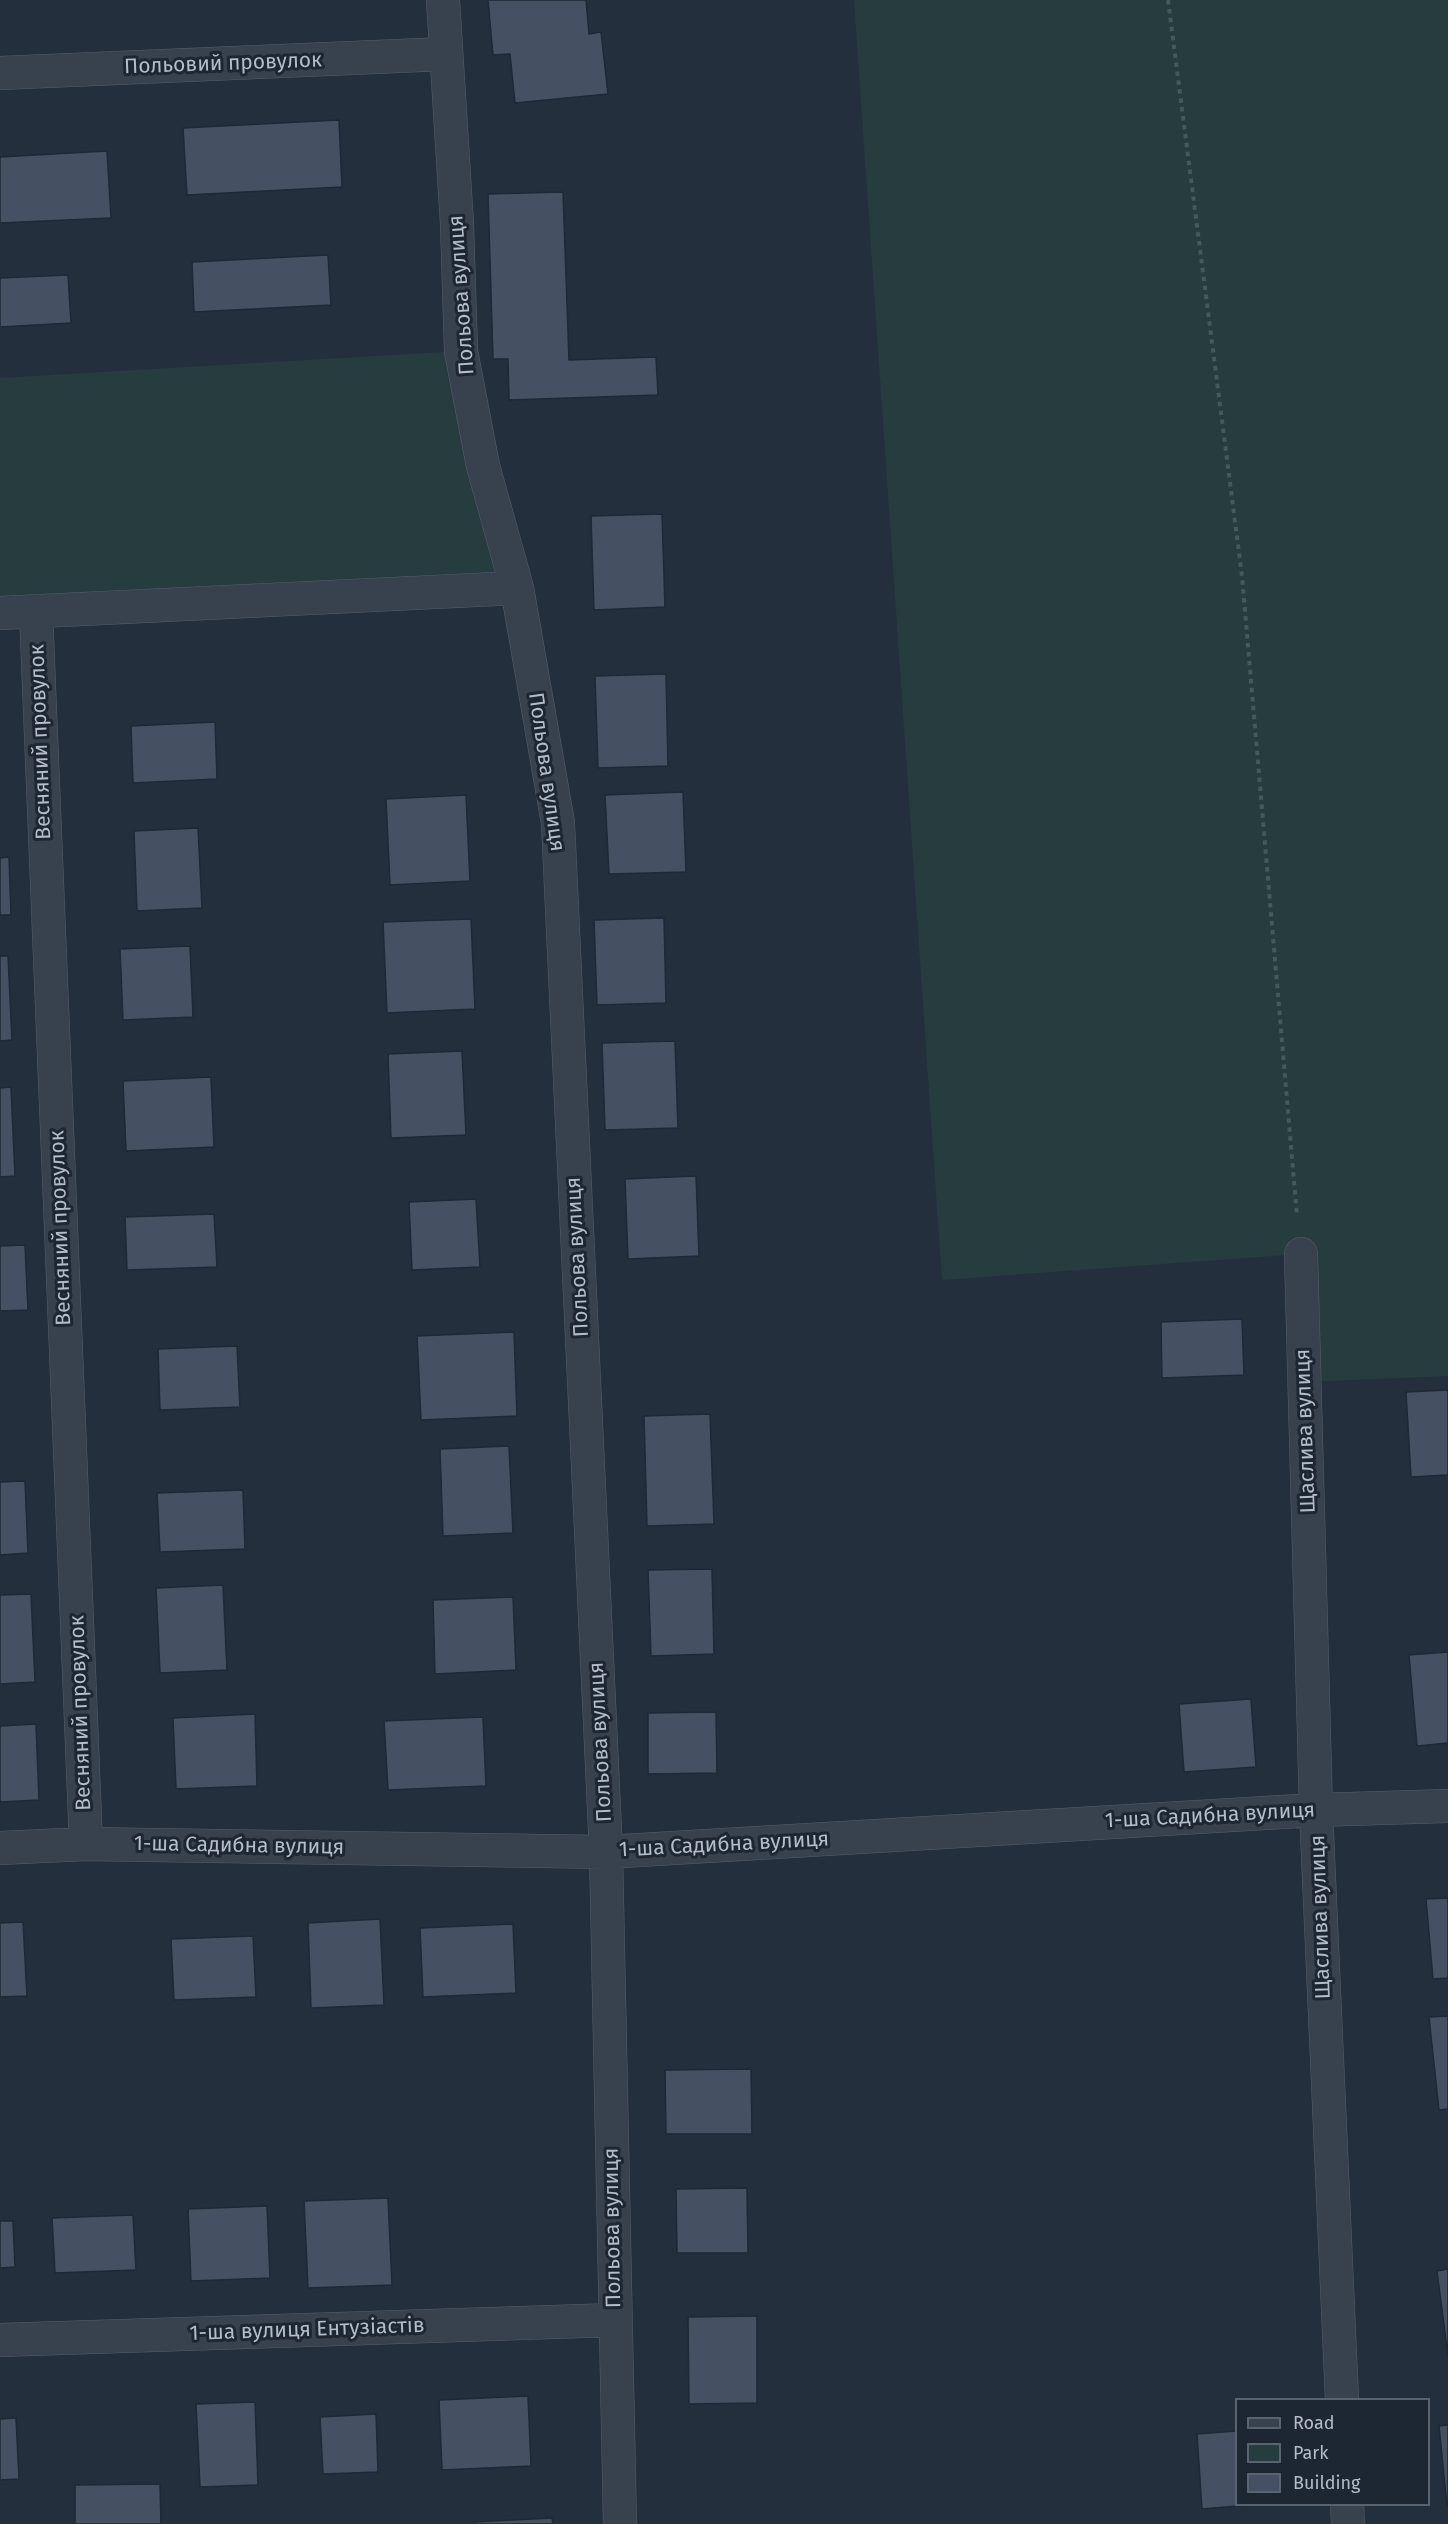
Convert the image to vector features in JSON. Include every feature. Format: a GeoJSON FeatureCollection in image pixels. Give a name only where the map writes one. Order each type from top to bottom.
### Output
{"type":"FeatureCollection","features":[{"type":"Feature","properties":{"kind":"street","name":"Польова вулиця"},"geometry":{"type":"LineString","coordinates":[[444,0],[445,54],[457,224],[461,351],[483,466],[517,588],[558,823],[606,1852],[620,2524]]}},
{"type":"Feature","properties":{"kind":"street","name":"Польовий провулок"},"geometry":{"type":"LineString","coordinates":[[0,73],[445,54]]}},
{"type":"Feature","properties":{"kind":"street"},"geometry":{"type":"LineString","coordinates":[[0,613],[517,588]]}},
{"type":"Feature","properties":{"kind":"street","name":"Весняний провулок"},"geometry":{"type":"LineString","coordinates":[[36,612],[86,1844]]}},
{"type":"Feature","properties":{"kind":"street","name":"Щаслива вулиця"},"geometry":{"type":"LineString","coordinates":[[1301,1254],[1316,1810],[1342,2398]]}},
{"type":"Feature","properties":{"kind":"street","name":"1-ша Садибна вулиця"},"geometry":{"type":"LineString","coordinates":[[0,1848],[86,1844],[606,1852],[1316,1810],[1448,1806]]}},
{"type":"Feature","properties":{"kind":"street","name":"1-ша вулиця Ентузіастів"},"geometry":{"type":"LineString","coordinates":[[0,2340],[614,2320]]}},
{"type":"Feature","properties":{"kind":"street"},"geometry":{"type":"LineString","coordinates":[[1347,2506],[1348,2524]]}},
{"type":"Feature","properties":{"kind":"path"},"geometry":{"type":"LineString","coordinates":[[1168,0],[1242,576],[1301,1254]]}},
{"type":"Feature","properties":{"kind":"green space"},"geometry":{"type":"Polygon","coordinates":[[[854,0],[1448,0],[1448,1376],[1304,1382],[1300,1254],[942,1280],[854,0]]]}},
{"type":"Feature","properties":{"kind":"green space"},"geometry":{"type":"Polygon","coordinates":[[[461,351],[517,588],[0,613],[0,378],[461,351]]]}},
{"type":"Feature","properties":{"kind":"building"},"geometry":{"type":"Polygon","coordinates":[[[488,0],[586,0],[589,34],[601,32],[608,94],[515,103],[510,54],[493,55],[488,0]]]}},
{"type":"Feature","properties":{"kind":"building"},"geometry":{"type":"Polygon","coordinates":[[[339,120],[342,187],[187,195],[183,128],[339,120]]]}},
{"type":"Feature","properties":{"kind":"building"},"geometry":{"type":"Polygon","coordinates":[[[107,151],[111,218],[0,223],[0,157],[107,151]]]}},
{"type":"Feature","properties":{"kind":"building"},"geometry":{"type":"Polygon","coordinates":[[[563,192],[569,360],[656,357],[658,395],[509,400],[508,359],[493,359],[488,194],[563,192]]]}},
{"type":"Feature","properties":{"kind":"building"},"geometry":{"type":"Polygon","coordinates":[[[328,255],[331,305],[194,312],[192,262],[328,255]]]}},
{"type":"Feature","properties":{"kind":"building"},"geometry":{"type":"Polygon","coordinates":[[[68,275],[71,323],[0,327],[0,278],[68,275]]]}},
{"type":"Feature","properties":{"kind":"building"},"geometry":{"type":"Polygon","coordinates":[[[662,514],[665,607],[594,610],[591,516],[662,514]]]}},
{"type":"Feature","properties":{"kind":"building"},"geometry":{"type":"Polygon","coordinates":[[[666,674],[668,766],[598,768],[595,676],[666,674]]]}},
{"type":"Feature","properties":{"kind":"building"},"geometry":{"type":"Polygon","coordinates":[[[215,722],[217,779],[133,783],[131,726],[215,722]]]}},
{"type":"Feature","properties":{"kind":"building"},"geometry":{"type":"Polygon","coordinates":[[[683,792],[686,872],[609,874],[605,795],[683,792]]]}},
{"type":"Feature","properties":{"kind":"building"},"geometry":{"type":"Polygon","coordinates":[[[466,795],[470,881],[390,885],[386,799],[466,795]]]}},
{"type":"Feature","properties":{"kind":"building"},"geometry":{"type":"Polygon","coordinates":[[[198,828],[202,908],[137,911],[134,831],[198,828]]]}},
{"type":"Feature","properties":{"kind":"building"},"geometry":{"type":"Polygon","coordinates":[[[9,857],[11,915],[0,915],[0,858],[9,857]]]}},
{"type":"Feature","properties":{"kind":"building"},"geometry":{"type":"Polygon","coordinates":[[[664,918],[666,1003],[597,1005],[594,920],[664,918]]]}},
{"type":"Feature","properties":{"kind":"building"},"geometry":{"type":"Polygon","coordinates":[[[471,919],[475,1009],[387,1013],[383,922],[471,919]]]}},
{"type":"Feature","properties":{"kind":"building"},"geometry":{"type":"Polygon","coordinates":[[[190,946],[193,1017],[123,1020],[120,949],[190,946]]]}},
{"type":"Feature","properties":{"kind":"building"},"geometry":{"type":"Polygon","coordinates":[[[0,956],[8,956],[12,1040],[0,1041],[0,956]]]}},
{"type":"Feature","properties":{"kind":"building"},"geometry":{"type":"Polygon","coordinates":[[[675,1041],[678,1128],[605,1130],[602,1043],[675,1041]]]}},
{"type":"Feature","properties":{"kind":"building"},"geometry":{"type":"Polygon","coordinates":[[[462,1051],[466,1135],[391,1138],[388,1054],[462,1051]]]}},
{"type":"Feature","properties":{"kind":"building"},"geometry":{"type":"Polygon","coordinates":[[[211,1077],[214,1147],[126,1151],[123,1081],[211,1077]]]}},
{"type":"Feature","properties":{"kind":"building"},"geometry":{"type":"Polygon","coordinates":[[[11,1087],[15,1176],[0,1177],[0,1088],[11,1087]]]}},
{"type":"Feature","properties":{"kind":"building"},"geometry":{"type":"Polygon","coordinates":[[[696,1176],[699,1256],[628,1259],[625,1179],[696,1176]]]}},
{"type":"Feature","properties":{"kind":"building"},"geometry":{"type":"Polygon","coordinates":[[[476,1199],[480,1267],[412,1270],[409,1202],[476,1199]]]}},
{"type":"Feature","properties":{"kind":"building"},"geometry":{"type":"Polygon","coordinates":[[[214,1214],[217,1267],[127,1270],[125,1217],[214,1214]]]}},
{"type":"Feature","properties":{"kind":"building"},"geometry":{"type":"Polygon","coordinates":[[[25,1245],[28,1310],[0,1311],[0,1246],[25,1245]]]}},
{"type":"Feature","properties":{"kind":"building"},"geometry":{"type":"Polygon","coordinates":[[[1242,1319],[1244,1375],[1162,1378],[1161,1322],[1242,1319]]]}},
{"type":"Feature","properties":{"kind":"building"},"geometry":{"type":"Polygon","coordinates":[[[514,1332],[517,1416],[421,1420],[417,1336],[514,1332]]]}},
{"type":"Feature","properties":{"kind":"building"},"geometry":{"type":"Polygon","coordinates":[[[237,1346],[240,1407],[160,1410],[158,1349],[237,1346]]]}},
{"type":"Feature","properties":{"kind":"building"},"geometry":{"type":"Polygon","coordinates":[[[1448,1390],[1448,1475],[1411,1477],[1406,1392],[1448,1390]]]}},
{"type":"Feature","properties":{"kind":"building"},"geometry":{"type":"Polygon","coordinates":[[[710,1414],[714,1524],[647,1526],[644,1416],[710,1414]]]}},
{"type":"Feature","properties":{"kind":"building"},"geometry":{"type":"Polygon","coordinates":[[[509,1446],[513,1533],[443,1536],[440,1449],[509,1446]]]}},
{"type":"Feature","properties":{"kind":"building"},"geometry":{"type":"Polygon","coordinates":[[[25,1481],[28,1553],[0,1555],[0,1482],[25,1481]]]}},
{"type":"Feature","properties":{"kind":"building"},"geometry":{"type":"Polygon","coordinates":[[[243,1490],[245,1549],[160,1552],[157,1493],[243,1490]]]}},
{"type":"Feature","properties":{"kind":"building"},"geometry":{"type":"Polygon","coordinates":[[[712,1569],[714,1654],[651,1656],[648,1570],[712,1569]]]}},
{"type":"Feature","properties":{"kind":"building"},"geometry":{"type":"Polygon","coordinates":[[[223,1585],[227,1670],[160,1673],[156,1588],[223,1585]]]}},
{"type":"Feature","properties":{"kind":"building"},"geometry":{"type":"Polygon","coordinates":[[[31,1594],[35,1682],[0,1684],[0,1595],[31,1594]]]}},
{"type":"Feature","properties":{"kind":"building"},"geometry":{"type":"Polygon","coordinates":[[[513,1597],[516,1670],[435,1674],[433,1600],[513,1597]]]}},
{"type":"Feature","properties":{"kind":"building"},"geometry":{"type":"Polygon","coordinates":[[[1448,1652],[1448,1743],[1417,1746],[1409,1655],[1448,1652]]]}},
{"type":"Feature","properties":{"kind":"building"},"geometry":{"type":"Polygon","coordinates":[[[1251,1699],[1256,1767],[1184,1772],[1179,1704],[1251,1699]]]}},
{"type":"Feature","properties":{"kind":"building"},"geometry":{"type":"Polygon","coordinates":[[[716,1712],[717,1773],[648,1774],[648,1713],[716,1712]]]}},
{"type":"Feature","properties":{"kind":"building"},"geometry":{"type":"Polygon","coordinates":[[[255,1714],[257,1786],[176,1789],[173,1718],[255,1714]]]}},
{"type":"Feature","properties":{"kind":"building"},"geometry":{"type":"Polygon","coordinates":[[[483,1717],[486,1786],[388,1790],[384,1721],[483,1717]]]}},
{"type":"Feature","properties":{"kind":"building"},"geometry":{"type":"Polygon","coordinates":[[[36,1724],[39,1800],[0,1802],[0,1726],[36,1724]]]}},
{"type":"Feature","properties":{"kind":"building"},"geometry":{"type":"Polygon","coordinates":[[[1448,1898],[1448,1978],[1433,1979],[1426,1899],[1448,1898]]]}},
{"type":"Feature","properties":{"kind":"building"},"geometry":{"type":"Polygon","coordinates":[[[380,1919],[384,2005],[311,2008],[308,1923],[380,1919]]]}},
{"type":"Feature","properties":{"kind":"building"},"geometry":{"type":"Polygon","coordinates":[[[23,1922],[27,1996],[0,1997],[0,1923],[23,1922]]]}},
{"type":"Feature","properties":{"kind":"building"},"geometry":{"type":"Polygon","coordinates":[[[513,1924],[516,1993],[423,1997],[420,1928],[513,1924]]]}},
{"type":"Feature","properties":{"kind":"building"},"geometry":{"type":"Polygon","coordinates":[[[253,1936],[256,1997],[174,2000],[171,1939],[253,1936]]]}},
{"type":"Feature","properties":{"kind":"building"},"geometry":{"type":"Polygon","coordinates":[[[1448,2016],[1448,2109],[1439,2110],[1429,2017],[1448,2016]]]}},
{"type":"Feature","properties":{"kind":"building"},"geometry":{"type":"Polygon","coordinates":[[[751,2069],[752,2134],[666,2134],[665,2070],[751,2069]]]}},
{"type":"Feature","properties":{"kind":"building"},"geometry":{"type":"Polygon","coordinates":[[[747,2188],[748,2253],[677,2253],[676,2189],[747,2188]]]}},
{"type":"Feature","properties":{"kind":"building"},"geometry":{"type":"Polygon","coordinates":[[[388,2198],[392,2285],[308,2288],[304,2201],[388,2198]]]}},
{"type":"Feature","properties":{"kind":"building"},"geometry":{"type":"Polygon","coordinates":[[[267,2206],[270,2278],[191,2281],[188,2209],[267,2206]]]}},
{"type":"Feature","properties":{"kind":"building"},"geometry":{"type":"Polygon","coordinates":[[[133,2215],[136,2270],[55,2273],[52,2218],[133,2215]]]}},
{"type":"Feature","properties":{"kind":"building"},"geometry":{"type":"Polygon","coordinates":[[[0,2221],[13,2221],[15,2267],[0,2268],[0,2221]]]}},
{"type":"Feature","properties":{"kind":"building"},"geometry":{"type":"Polygon","coordinates":[[[1448,2269],[1448,2356],[1437,2271],[1448,2269]]]}},
{"type":"Feature","properties":{"kind":"building"},"geometry":{"type":"Polygon","coordinates":[[[757,2316],[757,2403],[689,2404],[688,2317],[757,2316]]]}},
{"type":"Feature","properties":{"kind":"building"},"geometry":{"type":"Polygon","coordinates":[[[528,2396],[531,2466],[442,2470],[439,2400],[528,2396]]]}},
{"type":"Feature","properties":{"kind":"building"},"geometry":{"type":"Polygon","coordinates":[[[255,2402],[258,2485],[200,2487],[196,2404],[255,2402]]]}},
{"type":"Feature","properties":{"kind":"building"},"geometry":{"type":"Polygon","coordinates":[[[376,2414],[378,2472],[323,2474],[320,2417],[376,2414]]]}},
{"type":"Feature","properties":{"kind":"building"},"geometry":{"type":"Polygon","coordinates":[[[16,2418],[19,2479],[0,2480],[0,2419],[16,2418]]]}},
{"type":"Feature","properties":{"kind":"building"},"geometry":{"type":"Polygon","coordinates":[[[1448,2425],[1448,2506],[1447,2506],[1439,2426],[1448,2425]]]}},
{"type":"Feature","properties":{"kind":"building"},"geometry":{"type":"Polygon","coordinates":[[[1235,2431],[1235,2506],[1238,2506],[1202,2509],[1197,2434],[1235,2431]]]}},
{"type":"Feature","properties":{"kind":"building"},"geometry":{"type":"Polygon","coordinates":[[[160,2484],[161,2524],[75,2524],[75,2485],[160,2484]]]}},
{"type":"Feature","properties":{"kind":"building"},"geometry":{"type":"Polygon","coordinates":[[[552,2518],[553,2524],[474,2524],[474,2522],[552,2518]]]}}]}
